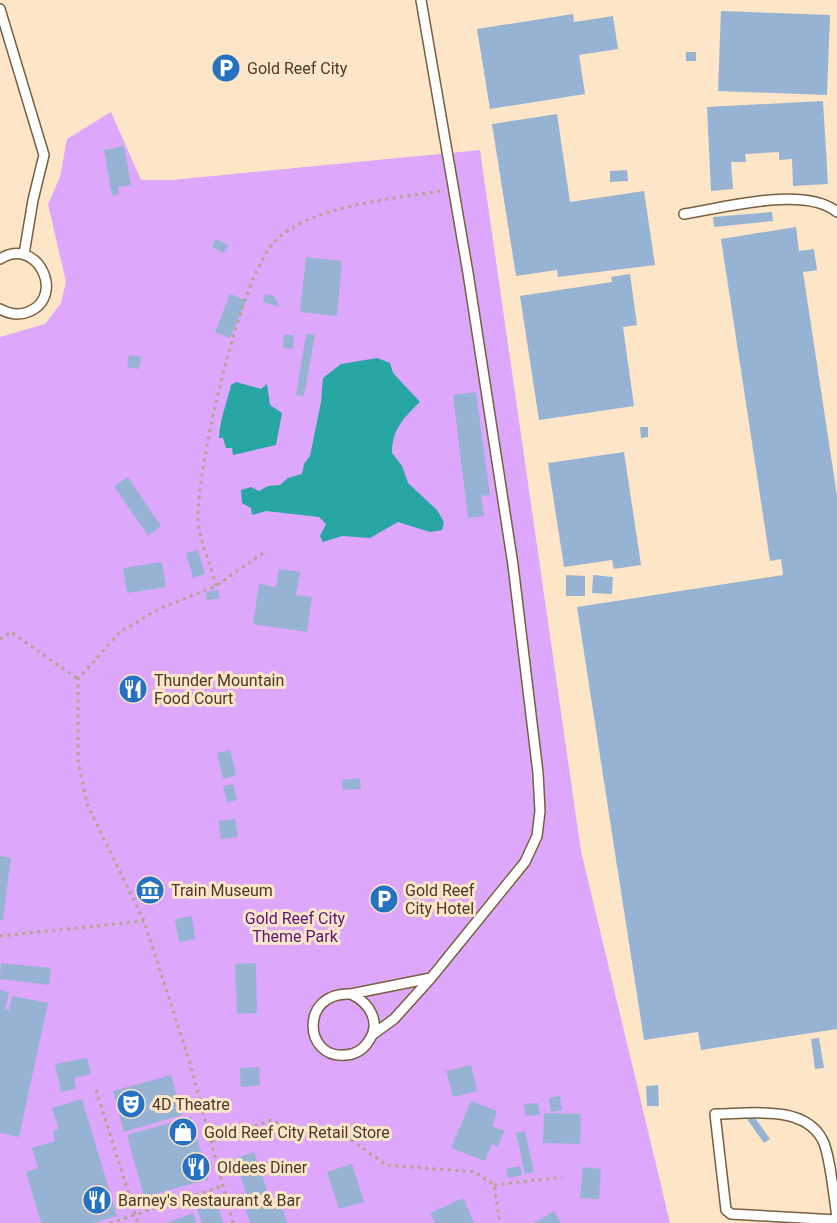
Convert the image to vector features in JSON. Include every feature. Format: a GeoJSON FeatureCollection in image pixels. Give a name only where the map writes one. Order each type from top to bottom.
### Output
{"type":"FeatureCollection","features":[{"type":"Feature","properties":{"kind":"lane"},"geometry":{"type":"LineString","coordinates":[[421,0],[468,273],[513,565],[538,773],[540,811],[537,836],[525,862],[431,978],[394,1019],[372,1035],[360,1051],[342,1056],[332,1054],[317,1042],[313,1022],[321,1002],[340,994],[351,994],[431,978]]}},
{"type":"Feature","properties":{"kind":"lane"},"geometry":{"type":"LineString","coordinates":[[0,9],[44,155],[33,200],[24,254]]}},
{"type":"Feature","properties":{"kind":"lane"},"geometry":{"type":"LineString","coordinates":[[684,214],[798,199],[817,200],[837,212]]}},
{"type":"Feature","properties":{"kind":"lane"},"geometry":{"type":"LineString","coordinates":[[0,259],[14,254],[24,254],[40,265],[45,274],[45,295],[32,310],[22,314],[1,311]]}},
{"type":"Feature","properties":{"kind":"lane"},"geometry":{"type":"LineString","coordinates":[[351,994],[368,1006],[375,1025],[372,1035]]}},
{"type":"Feature","properties":{"kind":"lane"},"geometry":{"type":"LineString","coordinates":[[715,1114],[786,1115],[808,1122],[823,1140],[837,1218],[731,1214],[726,1210],[715,1114]]}},
{"type":"Feature","properties":{"kind":"path"},"geometry":{"type":"LineString","coordinates":[[216,585],[198,520],[207,441],[213,411],[238,324],[260,266],[276,241],[299,225],[328,214],[368,204],[452,189]]}},
{"type":"Feature","properties":{"kind":"path"},"geometry":{"type":"LineString","coordinates":[[233,1223],[212,1141],[144,921],[87,804],[78,761],[78,679],[120,632],[159,609],[216,585],[263,553]]}},
{"type":"Feature","properties":{"kind":"path"},"geometry":{"type":"LineString","coordinates":[[0,639],[11,632],[78,679]]}},
{"type":"Feature","properties":{"kind":"path"},"geometry":{"type":"LineString","coordinates":[[0,936],[144,921]]}},
{"type":"Feature","properties":{"kind":"path"},"geometry":{"type":"LineString","coordinates":[[96,1090],[138,1223]]}},
{"type":"Feature","properties":{"kind":"path"},"geometry":{"type":"LineString","coordinates":[[212,1141],[271,1120],[318,1138],[339,1131],[386,1165],[475,1172],[494,1185],[562,1177]]}},
{"type":"Feature","properties":{"kind":"path"},"geometry":{"type":"LineString","coordinates":[[494,1185],[500,1223]]}},
{"type":"Feature","properties":{"kind":"path"},"geometry":{"type":"LineString","coordinates":[[110,1223],[222,1186]]}},
{"type":"Feature","properties":{"kind":"green space","name":"Gold Reef City Theme Park"},"geometry":{"type":"Polygon","coordinates":[[[111,112],[141,180],[172,180],[480,150],[581,851],[670,1223],[0,1223],[0,337],[45,324],[61,303],[66,282],[48,204],[60,177],[67,139],[111,112]]]}},
{"type":"Feature","properties":{"kind":"water"},"geometry":{"type":"Polygon","coordinates":[[[377,358],[390,363],[393,373],[420,402],[408,413],[396,431],[392,453],[402,466],[408,483],[437,510],[444,522],[442,530],[430,532],[398,522],[370,538],[342,536],[323,542],[320,536],[326,524],[319,517],[266,511],[252,515],[251,508],[242,503],[241,490],[251,487],[259,491],[268,486],[280,485],[288,478],[302,474],[304,464],[310,456],[321,402],[323,378],[341,364],[377,358]]]}},
{"type":"Feature","properties":{"kind":"water"},"geometry":{"type":"Polygon","coordinates":[[[236,382],[261,389],[267,384],[270,405],[282,413],[276,445],[233,455],[232,448],[226,448],[223,438],[219,438],[231,385],[236,382]]]}},
{"type":"Feature","properties":{"kind":"building"},"geometry":{"type":"Polygon","coordinates":[[[721,11],[830,15],[827,95],[718,91],[721,11]]]}},
{"type":"Feature","properties":{"kind":"building"},"geometry":{"type":"Polygon","coordinates":[[[573,14],[574,22],[613,16],[618,49],[579,55],[585,94],[490,109],[477,29],[573,14]]]}},
{"type":"Feature","properties":{"kind":"building"},"geometry":{"type":"Polygon","coordinates":[[[686,52],[696,52],[696,61],[686,61],[686,52]]]}},
{"type":"Feature","properties":{"kind":"building"},"geometry":{"type":"Polygon","coordinates":[[[823,101],[828,184],[793,186],[792,159],[779,160],[779,152],[745,154],[746,162],[731,162],[733,189],[711,191],[707,107],[823,101]]]}},
{"type":"Feature","properties":{"kind":"building"},"geometry":{"type":"Polygon","coordinates":[[[557,114],[570,202],[644,191],[655,265],[558,277],[557,270],[516,276],[492,124],[557,114]]]}},
{"type":"Feature","properties":{"kind":"building"},"geometry":{"type":"Polygon","coordinates":[[[124,146],[131,185],[118,187],[119,194],[112,196],[104,150],[124,146]]]}},
{"type":"Feature","properties":{"kind":"building"},"geometry":{"type":"Polygon","coordinates":[[[627,170],[628,181],[610,182],[610,171],[627,170]]]}},
{"type":"Feature","properties":{"kind":"building"},"geometry":{"type":"Polygon","coordinates":[[[772,212],[773,221],[714,227],[713,217],[772,212]]]}},
{"type":"Feature","properties":{"kind":"building"},"geometry":{"type":"Polygon","coordinates":[[[796,227],[799,251],[814,249],[817,270],[803,272],[837,496],[837,1029],[701,1050],[698,1032],[644,1040],[577,607],[783,575],[781,559],[770,561],[721,239],[796,227]]]}},
{"type":"Feature","properties":{"kind":"building"},"geometry":{"type":"Polygon","coordinates":[[[216,239],[228,245],[224,253],[212,247],[216,239]]]}},
{"type":"Feature","properties":{"kind":"building"},"geometry":{"type":"Polygon","coordinates":[[[306,257],[342,261],[337,316],[300,312],[306,257]]]}},
{"type":"Feature","properties":{"kind":"building"},"geometry":{"type":"Polygon","coordinates":[[[630,274],[637,325],[623,327],[634,406],[539,420],[520,296],[612,282],[611,277],[630,274]]]}},
{"type":"Feature","properties":{"kind":"building"},"geometry":{"type":"Polygon","coordinates":[[[230,294],[246,300],[230,338],[215,332],[230,294]]]}},
{"type":"Feature","properties":{"kind":"building"},"geometry":{"type":"Polygon","coordinates":[[[265,294],[274,296],[280,307],[263,302],[265,294]]]}},
{"type":"Feature","properties":{"kind":"building"},"geometry":{"type":"Polygon","coordinates":[[[306,334],[315,335],[304,396],[296,395],[306,334]]]}},
{"type":"Feature","properties":{"kind":"building"},"geometry":{"type":"Polygon","coordinates":[[[284,335],[294,335],[293,349],[283,348],[284,335]]]}},
{"type":"Feature","properties":{"kind":"building"},"geometry":{"type":"Polygon","coordinates":[[[129,355],[141,357],[139,369],[127,367],[129,355]]]}},
{"type":"Feature","properties":{"kind":"building"},"geometry":{"type":"Polygon","coordinates":[[[476,392],[490,495],[481,496],[484,516],[468,518],[453,395],[476,392]]]}},
{"type":"Feature","properties":{"kind":"building"},"geometry":{"type":"Polygon","coordinates":[[[640,427],[648,427],[648,437],[641,438],[640,427]]]}},
{"type":"Feature","properties":{"kind":"building"},"geometry":{"type":"Polygon","coordinates":[[[624,452],[641,565],[614,569],[612,560],[564,567],[548,463],[624,452]]]}},
{"type":"Feature","properties":{"kind":"building"},"geometry":{"type":"Polygon","coordinates":[[[128,477],[161,526],[148,536],[114,486],[128,477]]]}},
{"type":"Feature","properties":{"kind":"building"},"geometry":{"type":"Polygon","coordinates":[[[198,550],[205,574],[193,578],[186,553],[198,550]]]}},
{"type":"Feature","properties":{"kind":"building"},"geometry":{"type":"Polygon","coordinates":[[[162,562],[166,587],[127,593],[123,568],[162,562]]]}},
{"type":"Feature","properties":{"kind":"building"},"geometry":{"type":"Polygon","coordinates":[[[279,569],[300,572],[296,595],[312,597],[307,632],[253,624],[259,584],[276,587],[279,569]]]}},
{"type":"Feature","properties":{"kind":"building"},"geometry":{"type":"Polygon","coordinates":[[[566,575],[585,576],[585,596],[566,596],[566,575]]]}},
{"type":"Feature","properties":{"kind":"building"},"geometry":{"type":"Polygon","coordinates":[[[593,575],[613,577],[612,594],[592,593],[593,575]]]}},
{"type":"Feature","properties":{"kind":"building"},"geometry":{"type":"Polygon","coordinates":[[[218,590],[220,598],[207,600],[206,592],[218,590]]]}},
{"type":"Feature","properties":{"kind":"building"},"geometry":{"type":"Polygon","coordinates":[[[230,750],[236,775],[223,779],[217,753],[230,750]]]}},
{"type":"Feature","properties":{"kind":"building"},"geometry":{"type":"Polygon","coordinates":[[[360,778],[361,789],[343,790],[342,780],[360,778]]]}},
{"type":"Feature","properties":{"kind":"building"},"geometry":{"type":"Polygon","coordinates":[[[233,784],[237,800],[227,802],[223,786],[233,784]]]}},
{"type":"Feature","properties":{"kind":"building"},"geometry":{"type":"Polygon","coordinates":[[[235,819],[238,837],[221,839],[219,821],[235,819]]]}},
{"type":"Feature","properties":{"kind":"building"},"geometry":{"type":"Polygon","coordinates":[[[0,856],[11,858],[3,920],[0,920],[0,856]]]}},
{"type":"Feature","properties":{"kind":"building"},"geometry":{"type":"Polygon","coordinates":[[[192,916],[195,939],[179,942],[175,919],[192,916]]]}},
{"type":"Feature","properties":{"kind":"building"},"geometry":{"type":"Polygon","coordinates":[[[1,963],[51,968],[49,985],[0,979],[1,963]]]}},
{"type":"Feature","properties":{"kind":"building"},"geometry":{"type":"Polygon","coordinates":[[[256,963],[257,1013],[237,1014],[235,964],[256,963]]]}},
{"type":"Feature","properties":{"kind":"building"},"geometry":{"type":"Polygon","coordinates":[[[0,990],[9,992],[5,1009],[9,1010],[12,996],[48,1003],[19,1137],[0,1133],[0,990]]]}},
{"type":"Feature","properties":{"kind":"building"},"geometry":{"type":"Polygon","coordinates":[[[819,1038],[824,1068],[815,1069],[811,1039],[819,1038]]]}},
{"type":"Feature","properties":{"kind":"building"},"geometry":{"type":"Polygon","coordinates":[[[87,1058],[91,1074],[74,1078],[76,1089],[61,1092],[55,1064],[87,1058]]]}},
{"type":"Feature","properties":{"kind":"building"},"geometry":{"type":"Polygon","coordinates":[[[471,1065],[477,1091],[453,1097],[446,1071],[471,1065]]]}},
{"type":"Feature","properties":{"kind":"building"},"geometry":{"type":"Polygon","coordinates":[[[259,1067],[260,1085],[241,1087],[240,1068],[259,1067]]]}},
{"type":"Feature","properties":{"kind":"building"},"geometry":{"type":"Polygon","coordinates":[[[171,1075],[182,1115],[124,1132],[113,1091],[171,1075]]]}},
{"type":"Feature","properties":{"kind":"building"},"geometry":{"type":"Polygon","coordinates":[[[658,1085],[659,1106],[647,1106],[646,1086],[658,1085]]]}},
{"type":"Feature","properties":{"kind":"building"},"geometry":{"type":"Polygon","coordinates":[[[560,1096],[562,1110],[551,1112],[549,1098],[560,1096]]]}},
{"type":"Feature","properties":{"kind":"building"},"geometry":{"type":"Polygon","coordinates":[[[82,1099],[117,1216],[93,1223],[41,1223],[26,1172],[38,1168],[32,1148],[55,1141],[53,1131],[59,1129],[52,1108],[82,1099]]]}},
{"type":"Feature","properties":{"kind":"building"},"geometry":{"type":"Polygon","coordinates":[[[471,1101],[497,1111],[492,1126],[504,1131],[498,1147],[492,1144],[485,1161],[451,1148],[471,1101]]]}},
{"type":"Feature","properties":{"kind":"building"},"geometry":{"type":"Polygon","coordinates":[[[538,1103],[540,1115],[526,1116],[524,1104],[538,1103]]]}},
{"type":"Feature","properties":{"kind":"building"},"geometry":{"type":"Polygon","coordinates":[[[544,1113],[581,1114],[580,1144],[543,1143],[544,1113]]]}},
{"type":"Feature","properties":{"kind":"building"},"geometry":{"type":"Polygon","coordinates":[[[753,1115],[770,1139],[764,1143],[747,1119],[753,1115]]]}},
{"type":"Feature","properties":{"kind":"building"},"geometry":{"type":"Polygon","coordinates":[[[191,1117],[209,1179],[144,1197],[127,1135],[191,1117]]]}},
{"type":"Feature","properties":{"kind":"building"},"geometry":{"type":"Polygon","coordinates":[[[525,1131],[534,1172],[525,1174],[516,1133],[525,1131]]]}},
{"type":"Feature","properties":{"kind":"building"},"geometry":{"type":"Polygon","coordinates":[[[254,1152],[268,1193],[249,1200],[234,1159],[254,1152]]]}},
{"type":"Feature","properties":{"kind":"building"},"geometry":{"type":"Polygon","coordinates":[[[352,1164],[364,1202],[339,1209],[327,1172],[352,1164]]]}},
{"type":"Feature","properties":{"kind":"building"},"geometry":{"type":"Polygon","coordinates":[[[520,1166],[522,1175],[508,1178],[506,1169],[520,1166]]]}},
{"type":"Feature","properties":{"kind":"building"},"geometry":{"type":"Polygon","coordinates":[[[583,1167],[601,1169],[599,1199],[580,1198],[583,1167]]]}},
{"type":"Feature","properties":{"kind":"building"},"geometry":{"type":"Polygon","coordinates":[[[463,1198],[474,1223],[435,1223],[430,1213],[463,1198]]]}},
{"type":"Feature","properties":{"kind":"building"},"geometry":{"type":"Polygon","coordinates":[[[280,1200],[287,1223],[250,1223],[246,1210],[280,1200]]]}},
{"type":"Feature","properties":{"kind":"building"},"geometry":{"type":"Polygon","coordinates":[[[217,1203],[223,1223],[202,1223],[197,1210],[217,1203]]]}},
{"type":"Feature","properties":{"kind":"building"},"geometry":{"type":"Polygon","coordinates":[[[554,1211],[561,1223],[534,1223],[554,1211]]]}},
{"type":"Feature","properties":{"kind":"building"},"geometry":{"type":"Polygon","coordinates":[[[193,1213],[197,1223],[166,1223],[193,1213]]]}},
{"type":"Feature","properties":{"kind":"place","name":"Gold Reef City"},"geometry":{"type":"Point","coordinates":[226,68]}},
{"type":"Feature","properties":{"kind":"place","name":"Thunder Mountain Food Court"},"geometry":{"type":"Point","coordinates":[133,689]}},
{"type":"Feature","properties":{"kind":"place","name":"Train Museum"},"geometry":{"type":"Point","coordinates":[150,890]}},
{"type":"Feature","properties":{"kind":"place","name":"Gold Reef City Hotel"},"geometry":{"type":"Point","coordinates":[384,899]}},
{"type":"Feature","properties":{"kind":"place","name":"4D Theatre"},"geometry":{"type":"Point","coordinates":[131,1104]}},
{"type":"Feature","properties":{"kind":"place","name":"Gold Reef City Retail Store"},"geometry":{"type":"Point","coordinates":[183,1132]}},
{"type":"Feature","properties":{"kind":"place","name":"Oldees Diner"},"geometry":{"type":"Point","coordinates":[196,1167]}},
{"type":"Feature","properties":{"kind":"place","name":"Barney's Restaurant & Bar"},"geometry":{"type":"Point","coordinates":[97,1200]}}]}
